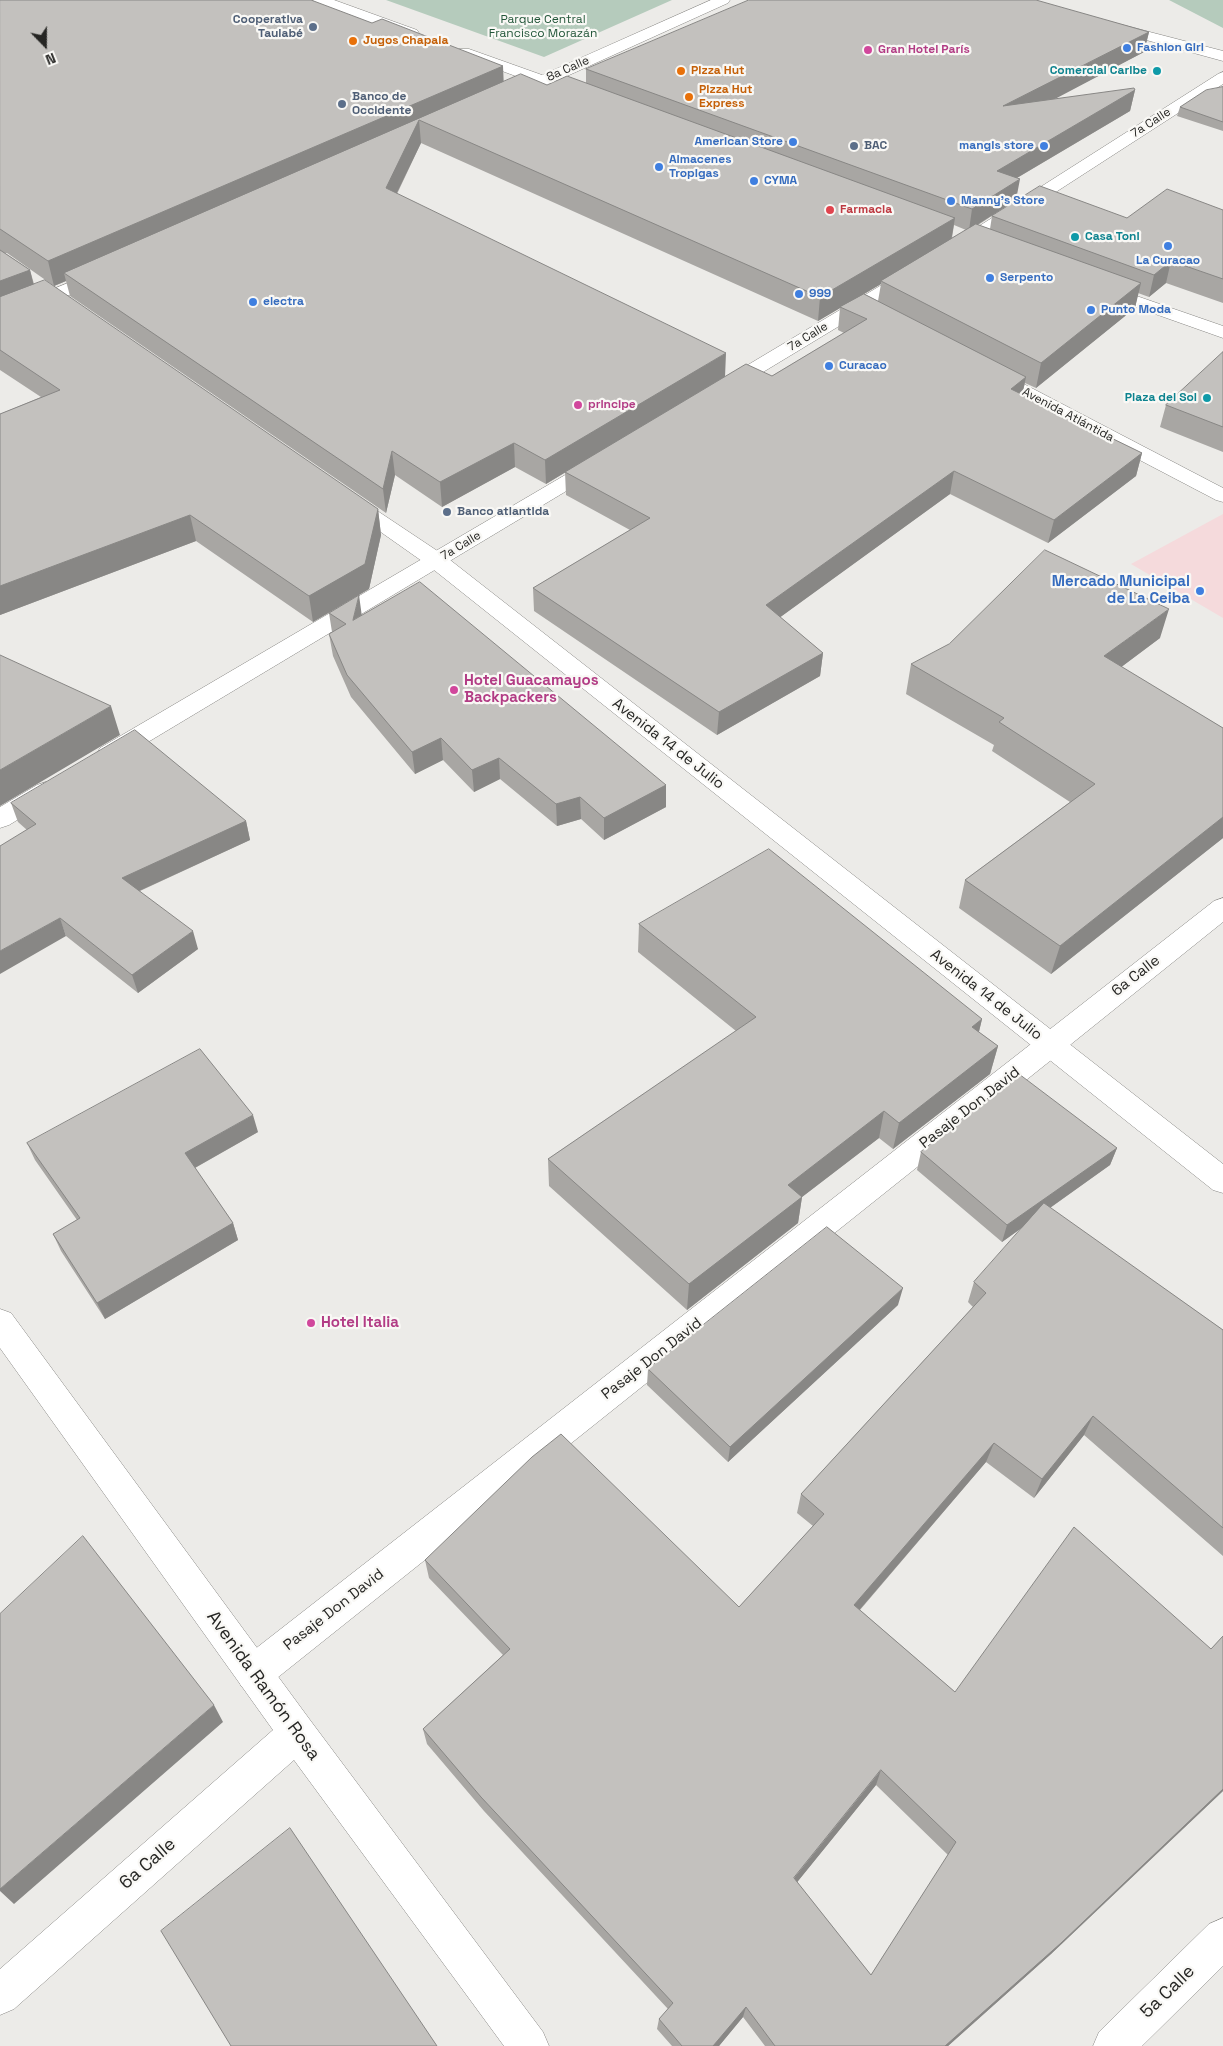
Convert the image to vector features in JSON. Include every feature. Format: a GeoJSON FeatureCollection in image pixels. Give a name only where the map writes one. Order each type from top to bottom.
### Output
{"type":"FeatureCollection","features":[{"type":"Feature","properties":{"kind":"street"},"geometry":{"type":"LineString","coordinates":[[320,0],[422,37]]}},
{"type":"Feature","properties":{"kind":"street","name":"8a Calle"},"geometry":{"type":"LineString","coordinates":[[516,93],[723,0]]}},
{"type":"Feature","properties":{"kind":"street"},"geometry":{"type":"LineString","coordinates":[[1095,21],[1223,56]]}},
{"type":"Feature","properties":{"kind":"street"},"geometry":{"type":"LineString","coordinates":[[450,47],[598,102]]}},
{"type":"Feature","properties":{"kind":"street","name":"7a Calle"},"geometry":{"type":"LineString","coordinates":[[708,398],[869,310],[935,261],[1223,77]]}},
{"type":"Feature","properties":{"kind":"street"},"geometry":{"type":"LineString","coordinates":[[77,313],[42,295],[116,268]]}},
{"type":"Feature","properties":{"kind":"street"},"geometry":{"type":"LineString","coordinates":[[1087,283],[1223,332]]}},
{"type":"Feature","properties":{"kind":"street","name":"Avenida Atlántida"},"geometry":{"type":"LineString","coordinates":[[975,366],[1223,496]]}},
{"type":"Feature","properties":{"kind":"street","name":"7a Calle"},"geometry":{"type":"LineString","coordinates":[[94,763],[614,454]]}},
{"type":"Feature","properties":{"kind":"street","name":"Avenida 14 de Julio"},"geometry":{"type":"LineString","coordinates":[[330,488],[436,561],[1223,1181]]}},
{"type":"Feature","properties":{"kind":"street"},"geometry":{"type":"LineString","coordinates":[[0,819],[60,783]]}},
{"type":"Feature","properties":{"kind":"street","name":"6a Calle"},"geometry":{"type":"LineString","coordinates":[[1050,1045],[1223,908]]}},
{"type":"Feature","properties":{"kind":"street","name":"Pasaje Don David"},"geometry":{"type":"LineString","coordinates":[[254,1674],[1050,1045]]}},
{"type":"Feature","properties":{"kind":"street","name":"Avenida Ramón Rosa"},"geometry":{"type":"LineString","coordinates":[[0,1323],[297,1733],[529,2046]]}},
{"type":"Feature","properties":{"kind":"street","name":"6a Calle"},"geometry":{"type":"LineString","coordinates":[[0,1996],[297,1733]]}},
{"type":"Feature","properties":{"kind":"street","name":"5a Calle"},"geometry":{"type":"LineString","coordinates":[[1113,2046],[1223,1938]]}},
{"type":"Feature","properties":{"kind":"shaded area","name":"Mercado Municipal de La Ceiba"},"geometry":{"type":"Polygon","coordinates":[[[1223,514],[1223,618],[1131,564],[1223,514]]]}},
{"type":"Feature","properties":{"kind":"green space","name":"Parque Central Francisco Morazán"},"geometry":{"type":"Polygon","coordinates":[[[386,0],[672,0],[544,57],[386,0]]]}},
{"type":"Feature","properties":{"kind":"green space"},"geometry":{"type":"Polygon","coordinates":[[[1169,0],[1223,0],[1223,28],[1169,0]]]}},
{"type":"Feature","properties":{"kind":"building"},"geometry":{"type":"Polygon","coordinates":[[[0,0],[311,0],[372,23],[382,19],[503,66],[48,261],[0,229],[0,0]]]}},
{"type":"Feature","properties":{"kind":"building"},"geometry":{"type":"Polygon","coordinates":[[[749,0],[1036,0],[1149,32],[1003,106],[1134,88],[1135,90],[997,171],[1020,179],[972,209],[586,69],[749,0]]]}},
{"type":"Feature","properties":{"kind":"building"},"geometry":{"type":"Polygon","coordinates":[[[521,74],[547,85],[567,76],[955,218],[820,297],[419,120],[386,188],[726,353],[545,460],[514,443],[440,482],[392,451],[383,489],[64,273],[521,74]]]}},
{"type":"Feature","properties":{"kind":"building"},"geometry":{"type":"Polygon","coordinates":[[[1223,87],[1223,122],[1180,107],[1206,90],[1223,87]]]}},
{"type":"Feature","properties":{"kind":"building"},"geometry":{"type":"Polygon","coordinates":[[[1040,186],[1127,218],[1167,189],[1223,210],[1223,279],[1171,261],[1154,275],[992,216],[1040,186]]]}},
{"type":"Feature","properties":{"kind":"building"},"geometry":{"type":"Polygon","coordinates":[[[976,224],[1141,283],[1041,363],[881,281],[976,224]]]}},
{"type":"Feature","properties":{"kind":"building"},"geometry":{"type":"Polygon","coordinates":[[[0,250],[30,270],[0,281],[0,250]]]}},
{"type":"Feature","properties":{"kind":"building"},"geometry":{"type":"Polygon","coordinates":[[[45,280],[378,509],[365,564],[309,596],[190,515],[0,586],[0,414],[60,390],[0,350],[0,297],[45,280]]]}},
{"type":"Feature","properties":{"kind":"building"},"geometry":{"type":"Polygon","coordinates":[[[864,294],[1026,377],[1011,389],[1142,453],[1054,520],[954,471],[766,605],[823,653],[719,712],[533,588],[650,518],[565,472],[746,364],[772,376],[867,319],[840,307],[864,294]]]}},
{"type":"Feature","properties":{"kind":"building"},"geometry":{"type":"Polygon","coordinates":[[[1223,352],[1223,427],[1166,405],[1223,352]]]}},
{"type":"Feature","properties":{"kind":"building"},"geometry":{"type":"Polygon","coordinates":[[[1045,550],[1169,609],[1104,656],[1223,728],[1223,817],[1060,946],[965,880],[1095,784],[999,722],[1004,718],[911,664],[949,644],[1045,550]]]}},
{"type":"Feature","properties":{"kind":"building"},"geometry":{"type":"Polygon","coordinates":[[[420,582],[666,785],[604,818],[580,797],[556,804],[499,758],[472,770],[441,738],[412,752],[347,675],[329,634],[346,624],[329,613],[359,595],[353,620],[420,582]]]}},
{"type":"Feature","properties":{"kind":"building"},"geometry":{"type":"Polygon","coordinates":[[[0,655],[111,706],[0,770],[0,655]]]}},
{"type":"Feature","properties":{"kind":"building"},"geometry":{"type":"Polygon","coordinates":[[[135,730],[246,821],[122,878],[193,931],[132,975],[60,918],[0,951],[0,846],[36,824],[11,803],[135,730]]]}},
{"type":"Feature","properties":{"kind":"building"},"geometry":{"type":"Polygon","coordinates":[[[769,849],[982,1019],[972,1027],[998,1046],[899,1123],[884,1111],[788,1185],[802,1197],[689,1284],[548,1159],[756,1017],[639,924],[769,849]]]}},
{"type":"Feature","properties":{"kind":"building"},"geometry":{"type":"Polygon","coordinates":[[[200,1049],[253,1115],[185,1153],[233,1223],[97,1303],[53,1234],[80,1218],[27,1143],[200,1049]]]}},
{"type":"Feature","properties":{"kind":"building"},"geometry":{"type":"Polygon","coordinates":[[[1019,1074],[1117,1148],[1007,1225],[921,1152],[1019,1074]]]}},
{"type":"Feature","properties":{"kind":"building"},"geometry":{"type":"Polygon","coordinates":[[[1044,1203],[1223,1330],[1223,1528],[1093,1416],[1042,1479],[994,1443],[854,1605],[955,1692],[1074,1527],[1211,1649],[1223,1636],[1223,1789],[1061,1943],[945,2046],[775,2046],[746,2007],[713,2046],[682,2046],[659,2019],[673,2003],[481,1797],[423,1729],[510,1649],[425,1560],[532,1457],[561,1434],[739,1607],[824,1514],[801,1494],[986,1293],[974,1282],[1044,1203]],[[881,1770],[794,1878],[871,1975],[956,1842],[881,1770]]]}},
{"type":"Feature","properties":{"kind":"building"},"geometry":{"type":"Polygon","coordinates":[[[827,1227],[903,1288],[730,1447],[648,1369],[827,1227]]]}},
{"type":"Feature","properties":{"kind":"building"},"geometry":{"type":"Polygon","coordinates":[[[83,1536],[214,1705],[0,1889],[0,1614],[83,1536]]]}},
{"type":"Feature","properties":{"kind":"building"},"geometry":{"type":"Polygon","coordinates":[[[290,1828],[437,2046],[231,2046],[161,1931],[290,1828]]]}},
{"type":"Feature","properties":{"kind":"place","name":"Cooperativa Taulabé"},"geometry":{"type":"Point","coordinates":[313,27]}},
{"type":"Feature","properties":{"kind":"place","name":"Jugos Chapala"},"geometry":{"type":"Point","coordinates":[353,41]}},
{"type":"Feature","properties":{"kind":"place","name":"Fashion Girl"},"geometry":{"type":"Point","coordinates":[1127,48]}},
{"type":"Feature","properties":{"kind":"place","name":"Gran Hotel París"},"geometry":{"type":"Point","coordinates":[868,50]}},
{"type":"Feature","properties":{"kind":"place","name":"Pizza Hut"},"geometry":{"type":"Point","coordinates":[681,71]}},
{"type":"Feature","properties":{"kind":"place","name":"Comercial Caribe"},"geometry":{"type":"Point","coordinates":[1157,71]}},
{"type":"Feature","properties":{"kind":"place","name":"Pizza Hut Express"},"geometry":{"type":"Point","coordinates":[689,97]}},
{"type":"Feature","properties":{"kind":"place","name":"Banco de Occidente"},"geometry":{"type":"Point","coordinates":[342,104]}},
{"type":"Feature","properties":{"kind":"place","name":"American Store"},"geometry":{"type":"Point","coordinates":[793,142]}},
{"type":"Feature","properties":{"kind":"place","name":"BAC"},"geometry":{"type":"Point","coordinates":[854,146]}},
{"type":"Feature","properties":{"kind":"place","name":"mangis store"},"geometry":{"type":"Point","coordinates":[1044,146]}},
{"type":"Feature","properties":{"kind":"place","name":"Almacenes Tropigas"},"geometry":{"type":"Point","coordinates":[659,167]}},
{"type":"Feature","properties":{"kind":"place","name":"CYMA"},"geometry":{"type":"Point","coordinates":[754,181]}},
{"type":"Feature","properties":{"kind":"place","name":"Manny's Store"},"geometry":{"type":"Point","coordinates":[951,201]}},
{"type":"Feature","properties":{"kind":"place","name":"Farmacia"},"geometry":{"type":"Point","coordinates":[830,210]}},
{"type":"Feature","properties":{"kind":"place","name":"Casa Toni"},"geometry":{"type":"Point","coordinates":[1075,237]}},
{"type":"Feature","properties":{"kind":"place","name":"La Curacao"},"geometry":{"type":"Point","coordinates":[1168,246]}},
{"type":"Feature","properties":{"kind":"place","name":"Serpento"},"geometry":{"type":"Point","coordinates":[990,278]}},
{"type":"Feature","properties":{"kind":"place","name":"999"},"geometry":{"type":"Point","coordinates":[799,294]}},
{"type":"Feature","properties":{"kind":"place","name":"electra"},"geometry":{"type":"Point","coordinates":[253,302]}},
{"type":"Feature","properties":{"kind":"place","name":"Punto Moda"},"geometry":{"type":"Point","coordinates":[1091,310]}},
{"type":"Feature","properties":{"kind":"place","name":"Curacao"},"geometry":{"type":"Point","coordinates":[829,366]}},
{"type":"Feature","properties":{"kind":"place","name":"Plaza del Sol"},"geometry":{"type":"Point","coordinates":[1207,398]}},
{"type":"Feature","properties":{"kind":"place","name":"principe"},"geometry":{"type":"Point","coordinates":[578,405]}},
{"type":"Feature","properties":{"kind":"place","name":"Banco atlantida"},"geometry":{"type":"Point","coordinates":[447,512]}},
{"type":"Feature","properties":{"kind":"place","name":"Mercado Municipal de La Ceiba"},"geometry":{"type":"Point","coordinates":[1200,591]}},
{"type":"Feature","properties":{"kind":"place","name":"Hotel Guacamayos Backpackers"},"geometry":{"type":"Point","coordinates":[454,690]}},
{"type":"Feature","properties":{"kind":"place","name":"Hotel Italia"},"geometry":{"type":"Point","coordinates":[311,1323]}}]}
